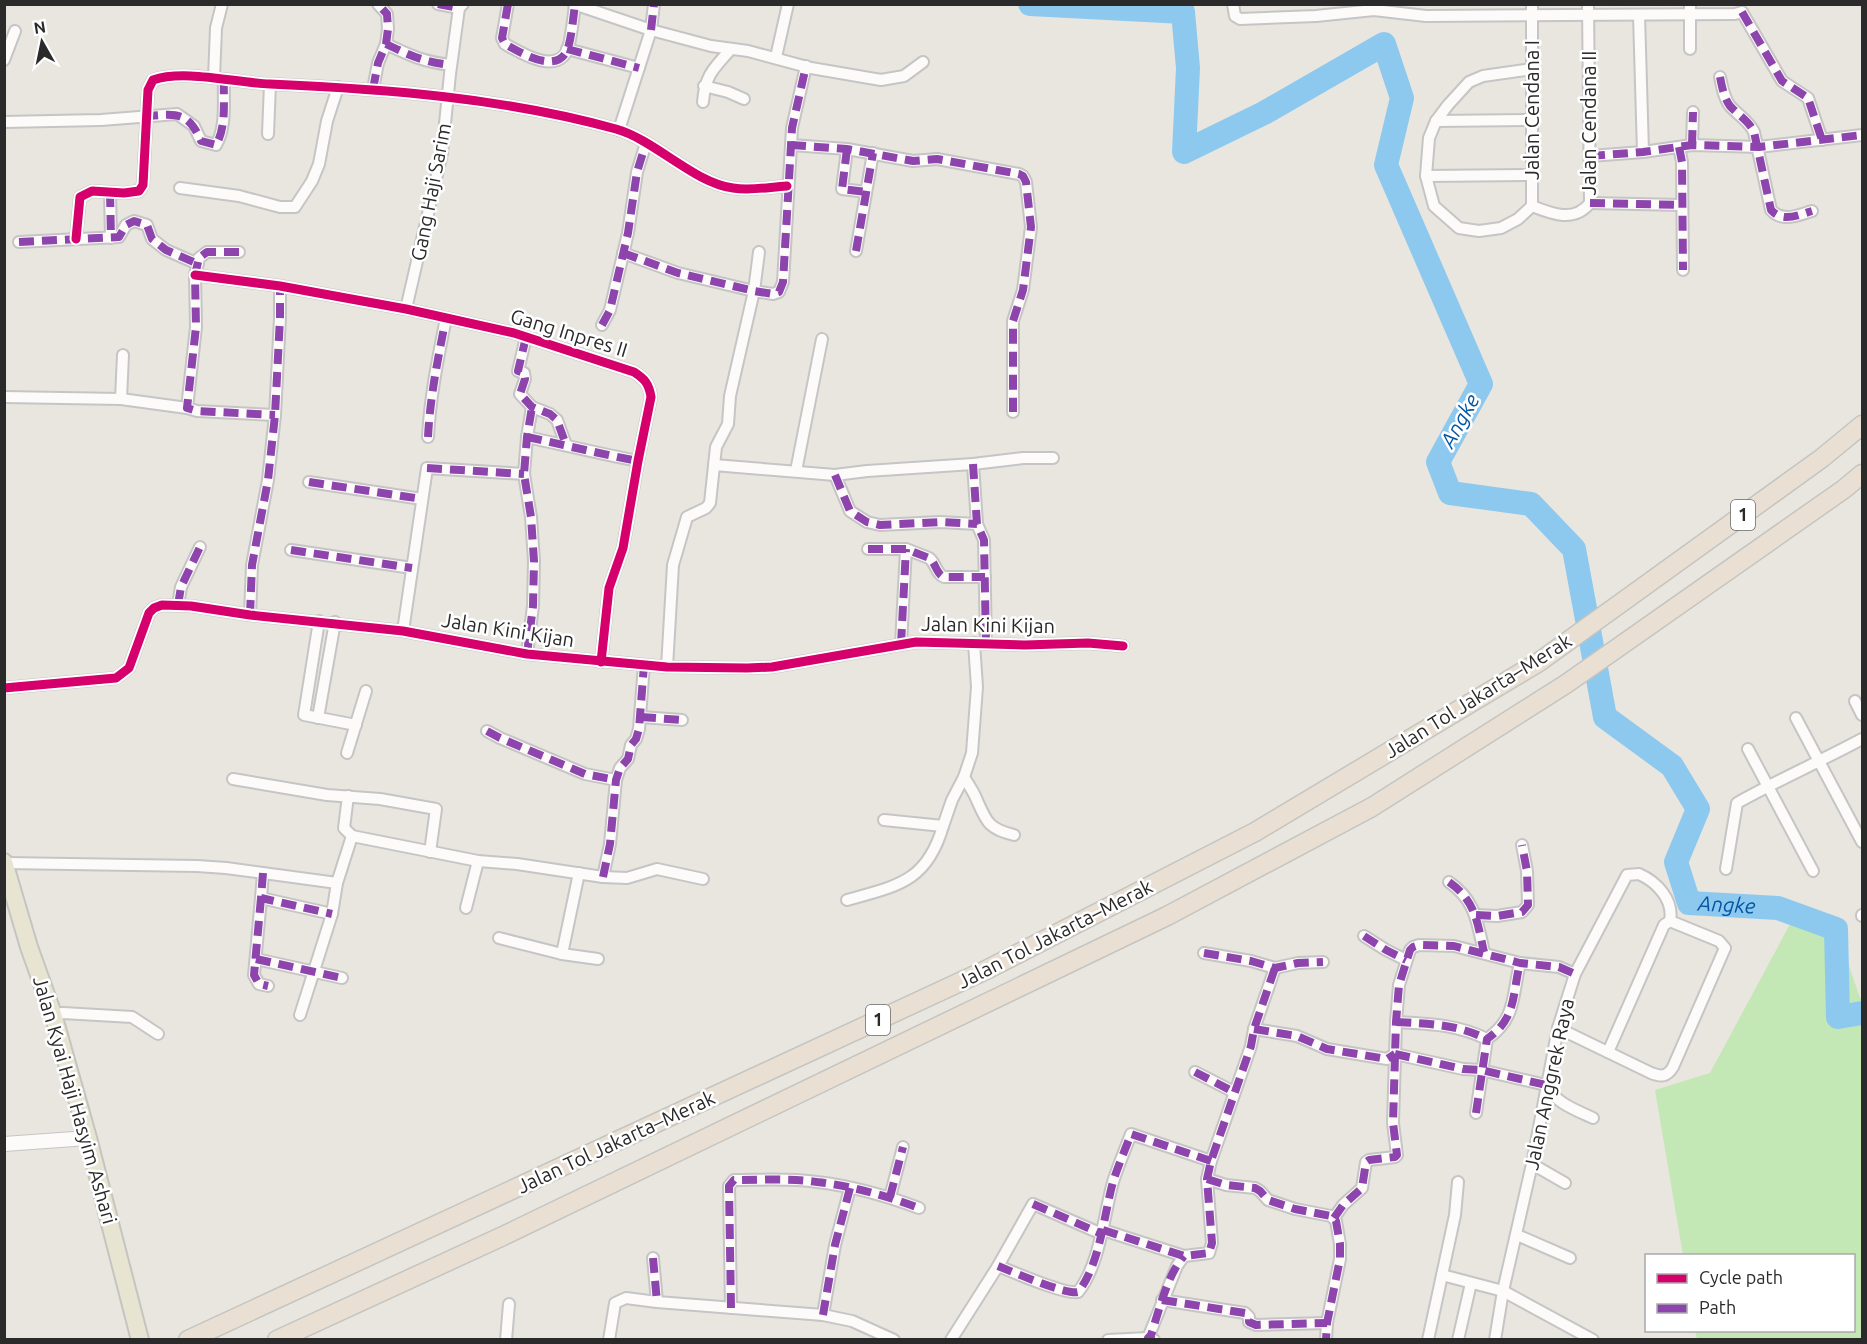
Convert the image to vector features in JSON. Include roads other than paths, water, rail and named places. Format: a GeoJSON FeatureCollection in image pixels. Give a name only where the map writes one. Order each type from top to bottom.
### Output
{"type":"FeatureCollection","features":[{"type":"Feature","properties":{"kind":"highway","name":"Jalan Tol Jakarta–Merak"},"geometry":{"type":"LineString","coordinates":[[188,1340],[997,965],[1255,832],[1539,662],[1822,458],[1863,425]]}},
{"type":"Feature","properties":{"kind":"highway","name":"Jalan Tol Jakarta–Merak"},"geometry":{"type":"LineString","coordinates":[[277,1340],[513,1231],[1167,916],[1372,807],[1566,684],[1863,474]]}},
{"type":"Feature","properties":{"kind":"main road","name":"Jalan Kyai Haji Hasyim Ashari"},"geometry":{"type":"LineString","coordinates":[[5,863],[29,946],[53,1014],[88,1138],[140,1340]]}},
{"type":"Feature","properties":{"kind":"street"},"geometry":{"type":"LineString","coordinates":[[4,122],[101,120],[177,114],[194,126],[201,141],[216,145],[221,137],[224,115],[216,28],[222,4]]}},
{"type":"Feature","properties":{"kind":"street"},"geometry":{"type":"LineString","coordinates":[[373,89],[378,63],[387,44],[388,28],[387,14],[378,4]]}},
{"type":"Feature","properties":{"kind":"street"},"geometry":{"type":"LineString","coordinates":[[438,4],[461,6]]}},
{"type":"Feature","properties":{"kind":"street"},"geometry":{"type":"LineString","coordinates":[[508,4],[502,38],[505,44],[543,61],[554,62],[567,49],[575,5],[651,30],[711,46],[776,57],[806,66],[881,80],[904,76],[923,62]]}},
{"type":"Feature","properties":{"kind":"street"},"geometry":{"type":"LineString","coordinates":[[619,130],[651,30],[654,4]]}},
{"type":"Feature","properties":{"kind":"street"},"geometry":{"type":"LineString","coordinates":[[776,57],[788,4]]}},
{"type":"Feature","properties":{"kind":"street"},"geometry":{"type":"LineString","coordinates":[[1233,4],[1235,16],[1240,19],[1316,10],[1374,7],[1426,10],[1588,10],[1639,15],[1690,10],[1735,14],[1743,8],[1782,81],[1808,98],[1822,140]]}},
{"type":"Feature","properties":{"kind":"street","name":"Gang Haji Sarim"},"geometry":{"type":"LineString","coordinates":[[406,309],[442,153],[451,65],[461,6]]}},
{"type":"Feature","properties":{"kind":"street","name":"Jalan Cendana I"},"geometry":{"type":"LineString","coordinates":[[1532,10],[1532,206]]}},
{"type":"Feature","properties":{"kind":"street","name":"Jalan Cendana II"},"geometry":{"type":"LineString","coordinates":[[1532,206],[1564,215],[1584,211],[1590,203],[1588,10]]}},
{"type":"Feature","properties":{"kind":"street"},"geometry":{"type":"LineString","coordinates":[[1690,10],[1690,49]]}},
{"type":"Feature","properties":{"kind":"street"},"geometry":{"type":"LineString","coordinates":[[1639,15],[1643,152]]}},
{"type":"Feature","properties":{"kind":"street"},"geometry":{"type":"LineString","coordinates":[[4,60],[15,31]]}},
{"type":"Feature","properties":{"kind":"street"},"geometry":{"type":"LineString","coordinates":[[387,44],[417,59],[451,65]]}},
{"type":"Feature","properties":{"kind":"street"},"geometry":{"type":"LineString","coordinates":[[567,49],[639,68]]}},
{"type":"Feature","properties":{"kind":"street"},"geometry":{"type":"LineString","coordinates":[[703,102],[704,86],[712,70],[731,49]]}},
{"type":"Feature","properties":{"kind":"street"},"geometry":{"type":"LineString","coordinates":[[624,253],[678,273],[754,291],[773,294],[779,291],[783,282],[792,128],[806,66]]}},
{"type":"Feature","properties":{"kind":"street"},"geometry":{"type":"LineString","coordinates":[[1532,69],[1475,78],[1468,82],[1436,121],[1429,138],[1426,176],[1434,206],[1458,228],[1479,231],[1501,228],[1518,219],[1532,206]]}},
{"type":"Feature","properties":{"kind":"street"},"geometry":{"type":"LineString","coordinates":[[76,239],[80,197],[92,190],[124,193],[139,191],[143,185],[148,90],[153,80],[164,76],[373,89],[448,97],[541,112],[619,130],[716,184],[744,189],[787,186]]}},
{"type":"Feature","properties":{"kind":"street"},"geometry":{"type":"LineString","coordinates":[[1720,77],[1729,104],[1750,125],[1759,147],[1771,210],[1776,215],[1791,218],[1812,211]]}},
{"type":"Feature","properties":{"kind":"street"},"geometry":{"type":"LineString","coordinates":[[268,134],[270,84]]}},
{"type":"Feature","properties":{"kind":"street"},"geometry":{"type":"LineString","coordinates":[[704,86],[729,92],[744,99]]}},
{"type":"Feature","properties":{"kind":"street"},"geometry":{"type":"LineString","coordinates":[[180,188],[239,196],[280,207],[295,207],[312,181],[319,164],[327,121],[338,87]]}},
{"type":"Feature","properties":{"kind":"street"},"geometry":{"type":"LineString","coordinates":[[1692,145],[1694,112]]}},
{"type":"Feature","properties":{"kind":"street"},"geometry":{"type":"LineString","coordinates":[[1436,121],[1532,120]]}},
{"type":"Feature","properties":{"kind":"street"},"geometry":{"type":"LineString","coordinates":[[1590,156],[1692,145],[1759,147],[1863,135]]}},
{"type":"Feature","properties":{"kind":"street"},"geometry":{"type":"LineString","coordinates":[[603,325],[610,310],[624,253],[637,171],[646,143]]}},
{"type":"Feature","properties":{"kind":"street"},"geometry":{"type":"LineString","coordinates":[[790,145],[847,149],[913,161],[937,159],[1023,176],[1026,182],[1031,227],[1023,290],[1013,321],[1013,412]]}},
{"type":"Feature","properties":{"kind":"street"},"geometry":{"type":"LineString","coordinates":[[1679,147],[1682,162],[1683,270]]}},
{"type":"Feature","properties":{"kind":"street"},"geometry":{"type":"LineString","coordinates":[[847,149],[842,189],[866,192]]}},
{"type":"Feature","properties":{"kind":"street"},"geometry":{"type":"LineString","coordinates":[[856,251],[873,153]]}},
{"type":"Feature","properties":{"kind":"street"},"geometry":{"type":"LineString","coordinates":[[1426,176],[1532,175]]}},
{"type":"Feature","properties":{"kind":"street"},"geometry":{"type":"LineString","coordinates":[[19,242],[111,238],[110,192]]}},
{"type":"Feature","properties":{"kind":"street"},"geometry":{"type":"LineString","coordinates":[[1590,203],[1682,205]]}},
{"type":"Feature","properties":{"kind":"street","name":"Gang Inpres II"},"geometry":{"type":"LineString","coordinates":[[111,238],[119,237],[126,225],[135,221],[147,225],[152,239],[196,270],[406,309],[514,333],[634,372],[645,378],[650,387],[651,397],[623,548],[609,588],[601,662]]}},
{"type":"Feature","properties":{"kind":"street"},"geometry":{"type":"LineString","coordinates":[[187,408],[196,327],[196,270],[199,258],[207,252],[239,252]]}},
{"type":"Feature","properties":{"kind":"street"},"geometry":{"type":"LineString","coordinates":[[667,667],[673,565],[687,517],[706,508],[710,503],[717,447],[728,424],[730,396],[754,291],[759,252]]}},
{"type":"Feature","properties":{"kind":"street"},"geometry":{"type":"LineString","coordinates":[[250,615],[252,565],[268,480],[275,415],[280,286]]}},
{"type":"Feature","properties":{"kind":"street"},"geometry":{"type":"LineString","coordinates":[[428,437],[438,358],[446,318]]}},
{"type":"Feature","properties":{"kind":"street"},"geometry":{"type":"LineString","coordinates":[[526,337],[518,371],[524,373],[525,379],[520,394],[532,407],[550,414],[557,420],[566,445]]}},
{"type":"Feature","properties":{"kind":"street"},"geometry":{"type":"LineString","coordinates":[[796,471],[822,339]]}},
{"type":"Feature","properties":{"kind":"street"},"geometry":{"type":"LineString","coordinates":[[121,399],[123,355]]}},
{"type":"Feature","properties":{"kind":"street"},"geometry":{"type":"LineString","coordinates":[[4,398],[121,399],[197,411],[275,415]]}},
{"type":"Feature","properties":{"kind":"street"},"geometry":{"type":"LineString","coordinates":[[527,654],[533,606],[534,561],[525,474],[527,437],[532,407]]}},
{"type":"Feature","properties":{"kind":"street"},"geometry":{"type":"LineString","coordinates":[[527,437],[638,461]]}},
{"type":"Feature","properties":{"kind":"street"},"geometry":{"type":"LineString","coordinates":[[714,465],[835,475],[1023,458],[1053,458]]}},
{"type":"Feature","properties":{"kind":"street"},"geometry":{"type":"LineString","coordinates":[[847,900],[892,887],[913,877],[929,859],[938,842],[952,800],[964,777],[972,753],[985,577],[984,540],[977,524],[973,464]]}},
{"type":"Feature","properties":{"kind":"street"},"geometry":{"type":"LineString","coordinates":[[403,631],[427,468],[525,474]]}},
{"type":"Feature","properties":{"kind":"street"},"geometry":{"type":"LineString","coordinates":[[835,475],[849,512],[867,522],[880,525],[940,522],[977,524]]}},
{"type":"Feature","properties":{"kind":"street"},"geometry":{"type":"LineString","coordinates":[[309,482],[422,499]]}},
{"type":"Feature","properties":{"kind":"street"},"geometry":{"type":"LineString","coordinates":[[178,605],[181,587],[200,547]]}},
{"type":"Feature","properties":{"kind":"street"},"geometry":{"type":"LineString","coordinates":[[868,549],[906,549],[932,560],[940,575],[944,577],[985,577]]}},
{"type":"Feature","properties":{"kind":"street"},"geometry":{"type":"LineString","coordinates":[[901,644],[906,549]]}},
{"type":"Feature","properties":{"kind":"street"},"geometry":{"type":"LineString","coordinates":[[291,550],[412,568]]}},
{"type":"Feature","properties":{"kind":"street","name":"Jalan Kini Kijan"},"geometry":{"type":"LineString","coordinates":[[4,688],[116,678],[129,668],[149,613],[162,605],[335,622],[403,631],[527,654],[667,667],[772,667],[901,644],[937,641],[1123,646]]}},
{"type":"Feature","properties":{"kind":"street"},"geometry":{"type":"LineString","coordinates":[[319,621],[304,712],[306,716],[356,725]]}},
{"type":"Feature","properties":{"kind":"street"},"geometry":{"type":"LineString","coordinates":[[318,718],[335,622]]}},
{"type":"Feature","properties":{"kind":"street"},"geometry":{"type":"LineString","coordinates":[[315,647],[330,650]]}},
{"type":"Feature","properties":{"kind":"street"},"geometry":{"type":"LineString","coordinates":[[603,877],[610,843],[616,780],[620,768],[628,759],[631,745],[639,729],[644,665]]}},
{"type":"Feature","properties":{"kind":"street"},"geometry":{"type":"LineString","coordinates":[[348,753],[366,691]]}},
{"type":"Feature","properties":{"kind":"street"},"geometry":{"type":"LineString","coordinates":[[1855,701],[1863,715]]}},
{"type":"Feature","properties":{"kind":"street"},"geometry":{"type":"LineString","coordinates":[[641,717],[682,720]]}},
{"type":"Feature","properties":{"kind":"street"},"geometry":{"type":"LineString","coordinates":[[1796,718],[1863,842]]}},
{"type":"Feature","properties":{"kind":"street"},"geometry":{"type":"LineString","coordinates":[[488,731],[585,774],[616,780]]}},
{"type":"Feature","properties":{"kind":"street"},"geometry":{"type":"LineString","coordinates":[[1726,869],[1736,805],[1768,785],[1863,739]]}},
{"type":"Feature","properties":{"kind":"street"},"geometry":{"type":"LineString","coordinates":[[1748,749],[1813,871]]}},
{"type":"Feature","properties":{"kind":"street"},"geometry":{"type":"LineString","coordinates":[[964,777],[986,820],[992,827],[998,832],[1014,835]]}},
{"type":"Feature","properties":{"kind":"street"},"geometry":{"type":"LineString","coordinates":[[233,779],[327,795],[380,799],[436,809],[430,852]]}},
{"type":"Feature","properties":{"kind":"street"},"geometry":{"type":"LineString","coordinates":[[348,796],[344,828],[352,836],[478,861],[603,877],[627,878],[657,870],[703,879]]}},
{"type":"Feature","properties":{"kind":"street"},"geometry":{"type":"LineString","coordinates":[[884,820],[943,826]]}},
{"type":"Feature","properties":{"kind":"street"},"geometry":{"type":"LineString","coordinates":[[300,1015],[332,914],[337,884],[352,836]]}},
{"type":"Feature","properties":{"kind":"street"},"geometry":{"type":"LineString","coordinates":[[1476,915],[1497,916],[1522,912],[1528,905],[1527,871],[1522,845]]}},
{"type":"Feature","properties":{"kind":"street"},"geometry":{"type":"LineString","coordinates":[[466,908],[478,861]]}},
{"type":"Feature","properties":{"kind":"street"},"geometry":{"type":"LineString","coordinates":[[5,863],[197,866],[337,884]]}},
{"type":"Feature","properties":{"kind":"street"},"geometry":{"type":"LineString","coordinates":[[263,873],[254,975],[260,984],[268,986]]}},
{"type":"Feature","properties":{"kind":"street"},"geometry":{"type":"LineString","coordinates":[[562,954],[579,873]]}},
{"type":"Feature","properties":{"kind":"street","name":"Jalan Anggrek Raya"},"geometry":{"type":"LineString","coordinates":[[1495,1340],[1558,1028],[1575,974],[1628,875],[1639,874],[1658,885],[1670,907],[1670,921]]}},
{"type":"Feature","properties":{"kind":"street"},"geometry":{"type":"LineString","coordinates":[[1449,882],[1462,891],[1476,915],[1484,952]]}},
{"type":"Feature","properties":{"kind":"street"},"geometry":{"type":"LineString","coordinates":[[261,898],[332,914]]}},
{"type":"Feature","properties":{"kind":"street"},"geometry":{"type":"LineString","coordinates":[[1558,1028],[1608,1052],[1656,1075],[1666,1076],[1673,1067],[1725,946],[1719,941],[1670,921],[1664,925],[1608,1052]]}},
{"type":"Feature","properties":{"kind":"street"},"geometry":{"type":"LineString","coordinates":[[1364,936],[1406,960]]}},
{"type":"Feature","properties":{"kind":"street"},"geometry":{"type":"LineString","coordinates":[[499,938],[562,954],[598,959]]}},
{"type":"Feature","properties":{"kind":"street"},"geometry":{"type":"LineString","coordinates":[[1334,1218],[1343,1205],[1362,1188],[1368,1160],[1397,1155],[1392,1123],[1396,1022],[1399,985],[1406,960],[1413,946],[1454,946],[1520,963],[1559,968],[1575,974]]}},
{"type":"Feature","properties":{"kind":"street"},"geometry":{"type":"LineString","coordinates":[[1204,953],[1251,961],[1275,969],[1298,963],[1323,962]]}},
{"type":"Feature","properties":{"kind":"street"},"geometry":{"type":"LineString","coordinates":[[256,959],[342,978]]}},
{"type":"Feature","properties":{"kind":"street"},"geometry":{"type":"LineString","coordinates":[[1476,1113],[1487,1039],[1507,1021],[1520,963]]}},
{"type":"Feature","properties":{"kind":"street"},"geometry":{"type":"LineString","coordinates":[[951,1340],[998,1266],[1033,1204],[1103,1232],[1184,1256],[1209,1253],[1212,1243],[1208,1179],[1211,1161],[1275,969]]}},
{"type":"Feature","properties":{"kind":"street"},"geometry":{"type":"LineString","coordinates":[[53,1014],[132,1017],[158,1034]]}},
{"type":"Feature","properties":{"kind":"street"},"geometry":{"type":"LineString","coordinates":[[1396,1022],[1438,1024],[1469,1030],[1487,1039]]}},
{"type":"Feature","properties":{"kind":"street"},"geometry":{"type":"LineString","coordinates":[[1254,1029],[1297,1036],[1327,1049],[1363,1056],[1387,1059],[1395,1054],[1546,1085],[1554,1098],[1593,1118]]}},
{"type":"Feature","properties":{"kind":"street"},"geometry":{"type":"LineString","coordinates":[[1195,1072],[1234,1092]]}},
{"type":"Feature","properties":{"kind":"street"},"geometry":{"type":"LineString","coordinates":[[998,1266],[1053,1287],[1076,1293],[1085,1282],[1103,1232],[1113,1181],[1131,1134],[1211,1161]]}},
{"type":"Feature","properties":{"kind":"street"},"geometry":{"type":"LineString","coordinates":[[4,1144],[88,1138]]}},
{"type":"Feature","properties":{"kind":"street"},"geometry":{"type":"LineString","coordinates":[[890,1197],[903,1146]]}},
{"type":"Feature","properties":{"kind":"street"},"geometry":{"type":"LineString","coordinates":[[1532,1164],[1565,1183]]}},
{"type":"Feature","properties":{"kind":"street"},"geometry":{"type":"LineString","coordinates":[[1208,1179],[1226,1185],[1255,1188],[1268,1200],[1334,1218]]}},
{"type":"Feature","properties":{"kind":"street"},"geometry":{"type":"LineString","coordinates":[[731,1308],[729,1186],[734,1180],[817,1182],[890,1197],[919,1208]]}},
{"type":"Feature","properties":{"kind":"street"},"geometry":{"type":"LineString","coordinates":[[1428,1340],[1455,1215],[1458,1182]]}},
{"type":"Feature","properties":{"kind":"street"},"geometry":{"type":"LineString","coordinates":[[824,1315],[835,1245],[850,1188]]}},
{"type":"Feature","properties":{"kind":"street"},"geometry":{"type":"LineString","coordinates":[[1326,1340],[1327,1323],[1340,1259],[1338,1226],[1334,1218]]}},
{"type":"Feature","properties":{"kind":"street"},"geometry":{"type":"LineString","coordinates":[[1517,1235],[1570,1258]]}},
{"type":"Feature","properties":{"kind":"street"},"geometry":{"type":"LineString","coordinates":[[1108,1340],[1151,1339],[1162,1300],[1184,1256]]}},
{"type":"Feature","properties":{"kind":"street"},"geometry":{"type":"LineString","coordinates":[[653,1258],[657,1302]]}},
{"type":"Feature","properties":{"kind":"street"},"geometry":{"type":"LineString","coordinates":[[1442,1275],[1503,1292],[1593,1340]]}},
{"type":"Feature","properties":{"kind":"street"},"geometry":{"type":"LineString","coordinates":[[1458,1340],[1471,1283]]}},
{"type":"Feature","properties":{"kind":"street"},"geometry":{"type":"LineString","coordinates":[[609,1340],[615,1303],[626,1298],[824,1315],[852,1321],[894,1340]]}},
{"type":"Feature","properties":{"kind":"street"},"geometry":{"type":"LineString","coordinates":[[1162,1300],[1245,1312],[1250,1317],[1249,1322],[1256,1325],[1327,1323]]}},
{"type":"Feature","properties":{"kind":"street"},"geometry":{"type":"LineString","coordinates":[[506,1340],[509,1304]]}},
{"type":"Feature","properties":{"kind":"waterway","name":"Angke"},"geometry":{"type":"LineString","coordinates":[[1030,4],[1183,12],[1188,68],[1184,152],[1264,113],[1384,44],[1402,98],[1386,165],[1481,384],[1438,462],[1450,493],[1531,504],[1574,549],[1605,717],[1672,766],[1698,809],[1676,862],[1689,903],[1778,908],[1836,929],[1838,1017],[1862,1013]]}}]}
